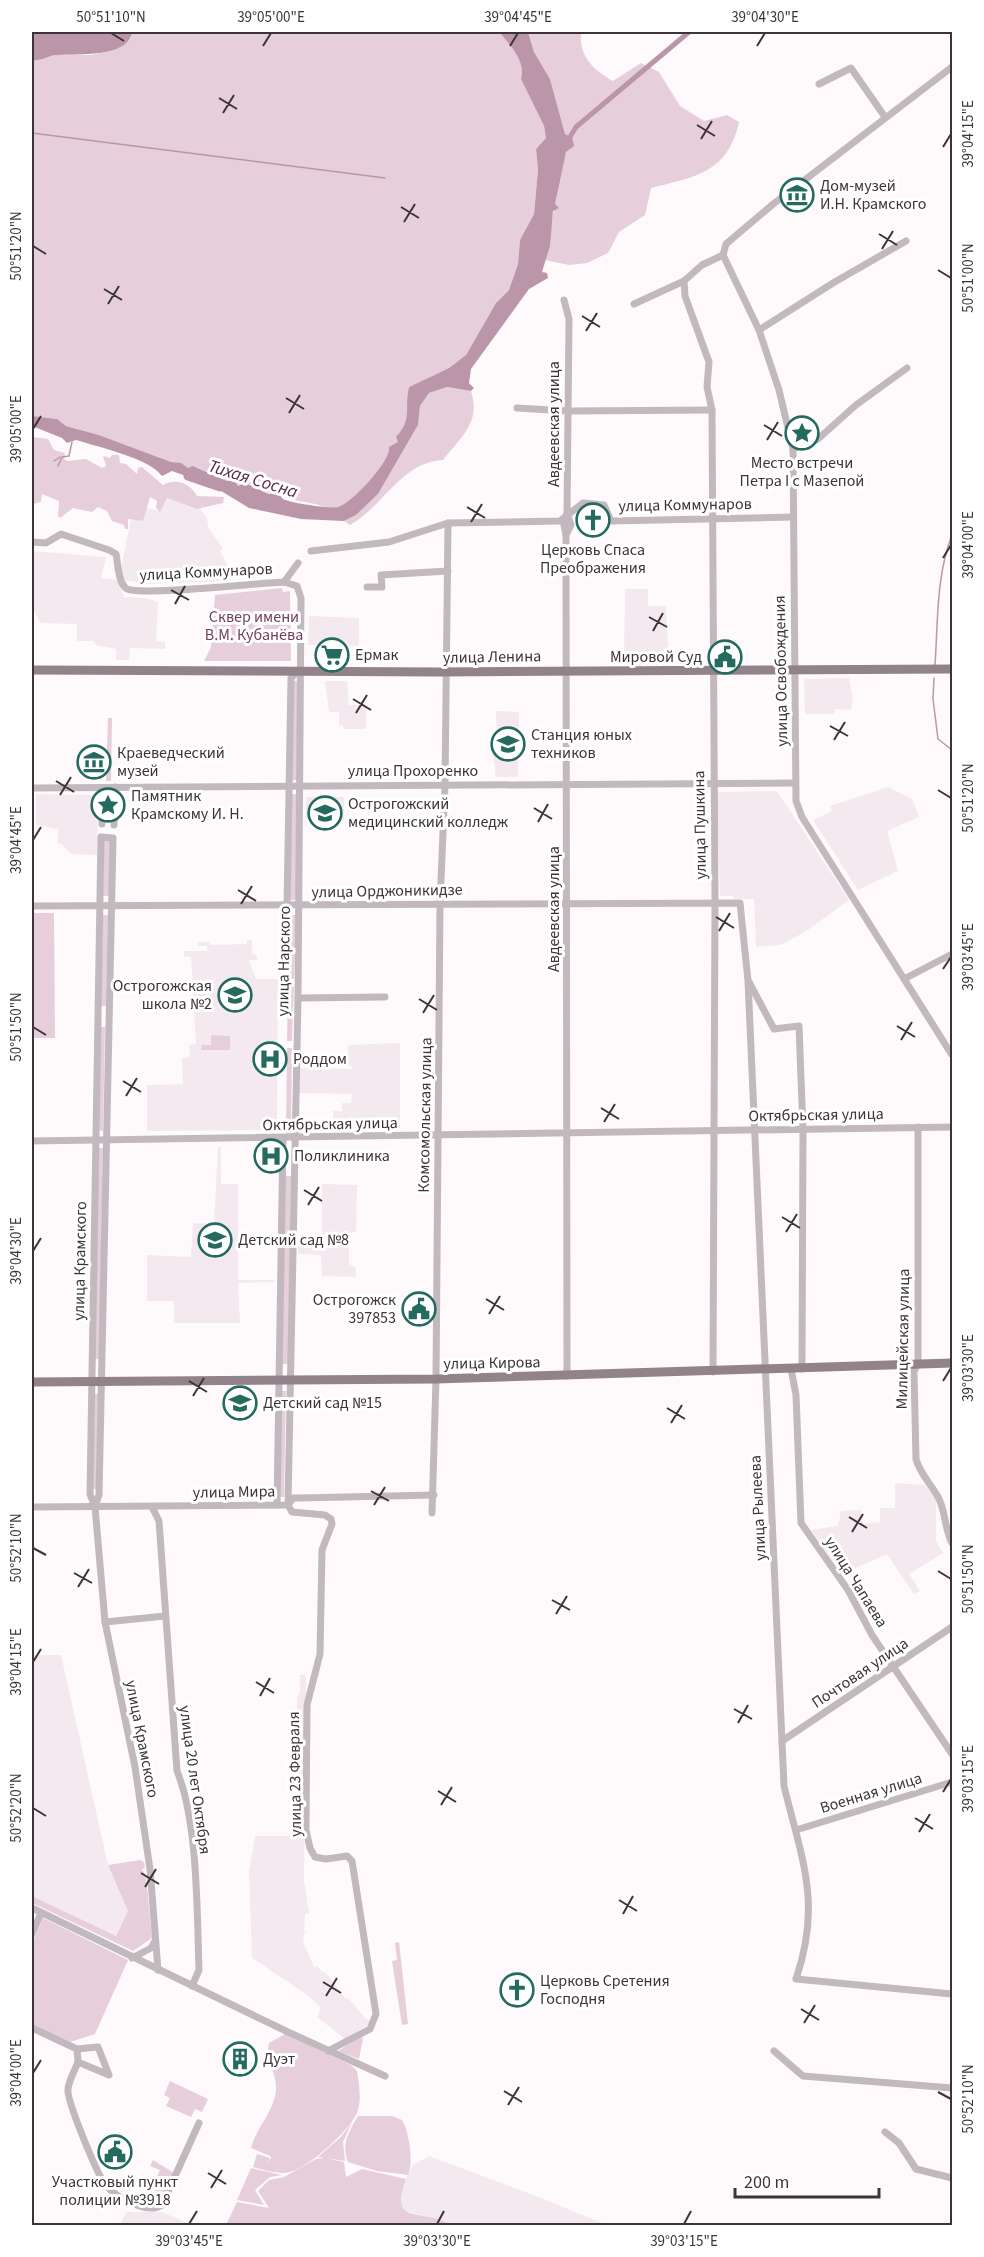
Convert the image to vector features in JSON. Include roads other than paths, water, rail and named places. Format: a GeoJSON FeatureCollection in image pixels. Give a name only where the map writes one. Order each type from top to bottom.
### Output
{"type":"FeatureCollection","features":[{"type":"Feature","properties":{"kind":"main road","name":"улица Ленина"},"geometry":{"type":"LineString","coordinates":[[32,670],[446,672],[950,669]]}},
{"type":"Feature","properties":{"kind":"main road","name":"улица Кирова"},"geometry":{"type":"LineString","coordinates":[[32,1382],[436,1379],[952,1364]]}},
{"type":"Feature","properties":{"kind":"street"},"geometry":{"type":"LineString","coordinates":[[634,304],[684,281],[702,265],[723,255],[726,244],[735,236],[952,67]]}},
{"type":"Feature","properties":{"kind":"street"},"geometry":{"type":"LineString","coordinates":[[819,84],[852,68],[885,117]]}},
{"type":"Feature","properties":{"kind":"street"},"geometry":{"type":"LineString","coordinates":[[759,330],[833,283],[906,241]]}},
{"type":"Feature","properties":{"kind":"street","name":"улица Освобождения"},"geometry":{"type":"LineString","coordinates":[[723,255],[759,330],[779,390],[794,449],[796,801],[802,817],[952,1055]]}},
{"type":"Feature","properties":{"kind":"street","name":"улица Пушкина"},"geometry":{"type":"LineString","coordinates":[[684,281],[685,296],[709,362],[708,387],[712,410],[715,902],[713,1372]]}},
{"type":"Feature","properties":{"kind":"street","name":"Авдеевская улица"},"geometry":{"type":"LineString","coordinates":[[564,300],[569,319],[567,514],[564,525],[567,535],[569,1132],[567,1376]]}},
{"type":"Feature","properties":{"kind":"street"},"geometry":{"type":"LineString","coordinates":[[794,449],[818,439],[856,405],[907,368]]}},
{"type":"Feature","properties":{"kind":"street"},"geometry":{"type":"LineString","coordinates":[[518,408],[568,411],[712,410]]}},
{"type":"Feature","properties":{"kind":"street","name":"улица Коммунаров"},"geometry":{"type":"LineString","coordinates":[[311,551],[389,542],[448,523],[560,521],[577,505],[590,503],[607,507],[611,521],[793,517]]}},
{"type":"Feature","properties":{"kind":"street","name":"Комсомольская улица"},"geometry":{"type":"LineString","coordinates":[[432,1514],[436,1379],[440,904],[445,785],[448,523]]}},
{"type":"Feature","properties":{"kind":"street","name":"улица Коммунаров"},"geometry":{"type":"LineString","coordinates":[[32,542],[46,543],[61,534],[110,550],[116,554],[123,584],[129,589],[154,590],[284,582],[298,563]]}},
{"type":"Feature","properties":{"kind":"street"},"geometry":{"type":"LineString","coordinates":[[367,587],[381,587],[381,575],[447,572]]}},
{"type":"Feature","properties":{"kind":"street","name":"улица Нарского"},"geometry":{"type":"LineString","coordinates":[[284,582],[297,586],[301,598],[299,670],[302,678],[288,1504]]}},
{"type":"Feature","properties":{"kind":"street","name":"улица Нарского"},"geometry":{"type":"LineString","coordinates":[[287,906],[291,678],[299,670]]}},
{"type":"Feature","properties":{"kind":"street","name":"улица Прохоренко"},"geometry":{"type":"LineString","coordinates":[[32,788],[795,783]]}},
{"type":"Feature","properties":{"kind":"street"},"geometry":{"type":"LineString","coordinates":[[102,788],[102,824]]}},
{"type":"Feature","properties":{"kind":"street"},"geometry":{"type":"LineString","coordinates":[[114,825],[115,788]]}},
{"type":"Feature","properties":{"kind":"street","name":"улица Крамского"},"geometry":{"type":"LineString","coordinates":[[94,1507],[99,1495],[103,1381],[113,838],[101,837],[90,1494],[94,1507],[105,1622],[135,1767],[150,1869],[158,1970]]}},
{"type":"Feature","properties":{"kind":"street","name":"улица Орджоникидзе"},"geometry":{"type":"LineString","coordinates":[[32,906],[715,902],[737,902],[741,905]]}},
{"type":"Feature","properties":{"kind":"street","name":"улица Рылеева"},"geometry":{"type":"LineString","coordinates":[[741,905],[748,981],[748,1030],[784,1786],[808,1885],[810,1928],[796,1980],[859,1983],[949,1993]]}},
{"type":"Feature","properties":{"kind":"street"},"geometry":{"type":"LineString","coordinates":[[904,979],[952,954]]}},
{"type":"Feature","properties":{"kind":"street"},"geometry":{"type":"LineString","coordinates":[[748,981],[774,1029],[799,1026],[802,1130],[802,1369]]}},
{"type":"Feature","properties":{"kind":"street"},"geometry":{"type":"LineString","coordinates":[[298,998],[385,997]]}},
{"type":"Feature","properties":{"kind":"street"},"geometry":{"type":"LineString","coordinates":[[99,1014],[109,1014]]}},
{"type":"Feature","properties":{"kind":"street","name":"Милицейская улица"},"geometry":{"type":"LineString","coordinates":[[918,1127],[918,1364],[914,1367],[916,1459],[918,1468],[939,1498],[947,1534],[952,1543]]}},
{"type":"Feature","properties":{"kind":"street","name":"Октябрьская улица"},"geometry":{"type":"LineString","coordinates":[[32,1141],[753,1129],[952,1128]]}},
{"type":"Feature","properties":{"kind":"street"},"geometry":{"type":"LineString","coordinates":[[277,1505],[277,1380],[283,1138]]}},
{"type":"Feature","properties":{"kind":"street","name":"улица Чапаева"},"geometry":{"type":"LineString","coordinates":[[791,1369],[796,1395],[801,1523],[848,1590],[864,1623],[952,1754]]}},
{"type":"Feature","properties":{"kind":"street","name":"улица Мира"},"geometry":{"type":"LineString","coordinates":[[32,1507],[277,1505],[288,1504],[293,1498],[434,1495]]}},
{"type":"Feature","properties":{"kind":"street","name":"улица 23 Февраля"},"geometry":{"type":"LineString","coordinates":[[288,1504],[292,1512],[325,1515],[332,1524],[322,1550],[320,1654],[307,1705],[306,1830],[310,1848],[315,1857],[326,1859],[348,1856],[352,1861],[376,2013],[370,2029],[328,2051]]}},
{"type":"Feature","properties":{"kind":"street","name":"улица 20 лет Октября"},"geometry":{"type":"LineString","coordinates":[[152,1507],[159,1521],[177,1771],[183,1786],[190,1829],[199,1970],[192,1986]]}},
{"type":"Feature","properties":{"kind":"street"},"geometry":{"type":"LineString","coordinates":[[105,1622],[165,1616]]}},
{"type":"Feature","properties":{"kind":"street","name":"Почтовая улица"},"geometry":{"type":"LineString","coordinates":[[782,1741],[952,1627]]}},
{"type":"Feature","properties":{"kind":"street","name":"Военная улица"},"geometry":{"type":"LineString","coordinates":[[796,1830],[952,1782]]}},
{"type":"Feature","properties":{"kind":"street"},"geometry":{"type":"LineString","coordinates":[[32,1908],[132,1958],[385,2076]]}},
{"type":"Feature","properties":{"kind":"street"},"geometry":{"type":"LineString","coordinates":[[32,1934],[41,1913]]}},
{"type":"Feature","properties":{"kind":"street"},"geometry":{"type":"LineString","coordinates":[[132,1958],[151,1948],[155,1941]]}},
{"type":"Feature","properties":{"kind":"street"},"geometry":{"type":"LineString","coordinates":[[949,1993],[952,1988]]}},
{"type":"Feature","properties":{"kind":"street"},"geometry":{"type":"LineString","coordinates":[[32,2028],[77,2049],[98,2047],[109,2075],[78,2062]]}},
{"type":"Feature","properties":{"kind":"street"},"geometry":{"type":"LineString","coordinates":[[77,2049],[78,2062],[68,2090],[72,2107],[100,2176],[120,2197],[149,2209],[162,2205],[199,2123]]}},
{"type":"Feature","properties":{"kind":"street"},"geometry":{"type":"LineString","coordinates":[[774,2051],[802,2076],[952,2088]]}},
{"type":"Feature","properties":{"kind":"street"},"geometry":{"type":"LineString","coordinates":[[885,2132],[899,2143],[916,2169],[952,2178]]}},
{"type":"Feature","properties":{"kind":"waterway"},"geometry":{"type":"LineString","coordinates":[[567,142],[576,127],[689,32]]}},
{"type":"Feature","properties":{"kind":"waterway"},"geometry":{"type":"LineString","coordinates":[[32,133],[385,178]]}},
{"type":"Feature","properties":{"kind":"waterway"},"geometry":{"type":"LineString","coordinates":[[58,466],[62,457],[69,456],[72,442]]}},
{"type":"Feature","properties":{"kind":"waterway"},"geometry":{"type":"LineString","coordinates":[[54,461],[60,457]]}},
{"type":"Feature","properties":{"kind":"waterway","name":"Тихая Сосна"},"geometry":{"type":"LineString","coordinates":[[188,476],[220,487]]}},
{"type":"Feature","properties":{"kind":"waterway"},"geometry":{"type":"LineString","coordinates":[[935,665],[940,583],[952,535]]}},
{"type":"Feature","properties":{"kind":"waterway"},"geometry":{"type":"LineString","coordinates":[[934,678],[933,699],[938,739],[952,750]]}},
{"type":"Feature","properties":{"kind":"place","name":"Дом-музей И.Н. Крамского"},"geometry":{"type":"Point","coordinates":[797,195]}},
{"type":"Feature","properties":{"kind":"place","name":"Место встречи Петра I с Мазепой"},"geometry":{"type":"Point","coordinates":[802,433]}},
{"type":"Feature","properties":{"kind":"place","name":"Церковь Спаса Преображения"},"geometry":{"type":"Point","coordinates":[593,520]}},
{"type":"Feature","properties":{"kind":"place","name":"Ермак"},"geometry":{"type":"Point","coordinates":[332,655]}},
{"type":"Feature","properties":{"kind":"place","name":"Мировой Суд"},"geometry":{"type":"Point","coordinates":[725,657]}},
{"type":"Feature","properties":{"kind":"place","name":"Станция юных техников"},"geometry":{"type":"Point","coordinates":[508,744]}},
{"type":"Feature","properties":{"kind":"place","name":"Краеведческий музей"},"geometry":{"type":"Point","coordinates":[94,762]}},
{"type":"Feature","properties":{"kind":"place","name":"Памятник Крамскому И. Н."},"geometry":{"type":"Point","coordinates":[108,805]}},
{"type":"Feature","properties":{"kind":"place","name":"Острогожский медицинский колледж"},"geometry":{"type":"Point","coordinates":[325,813]}},
{"type":"Feature","properties":{"kind":"place","name":"Острогожская школа №2"},"geometry":{"type":"Point","coordinates":[235,995]}},
{"type":"Feature","properties":{"kind":"place","name":"Роддом"},"geometry":{"type":"Point","coordinates":[270,1059]}},
{"type":"Feature","properties":{"kind":"place","name":"Поликлиника"},"geometry":{"type":"Point","coordinates":[271,1156]}},
{"type":"Feature","properties":{"kind":"place","name":"Детский сад №8"},"geometry":{"type":"Point","coordinates":[215,1240]}},
{"type":"Feature","properties":{"kind":"place","name":"Острогожск 397853"},"geometry":{"type":"Point","coordinates":[419,1309]}},
{"type":"Feature","properties":{"kind":"place","name":"Детский сад №15"},"geometry":{"type":"Point","coordinates":[240,1403]}},
{"type":"Feature","properties":{"kind":"place","name":"Церковь Сретения Господня"},"geometry":{"type":"Point","coordinates":[517,1990]}},
{"type":"Feature","properties":{"kind":"place","name":"Дуэт"},"geometry":{"type":"Point","coordinates":[240,2059]}},
{"type":"Feature","properties":{"kind":"place","name":"Участковый пункт полиции №3918"},"geometry":{"type":"Point","coordinates":[115,2152]}},
{"type":"Feature","properties":{"kind":"park label","name":"Сквер имени В.М. Кубанёва"},"geometry":{"type":"Point","coordinates":[254,626]}}]}
